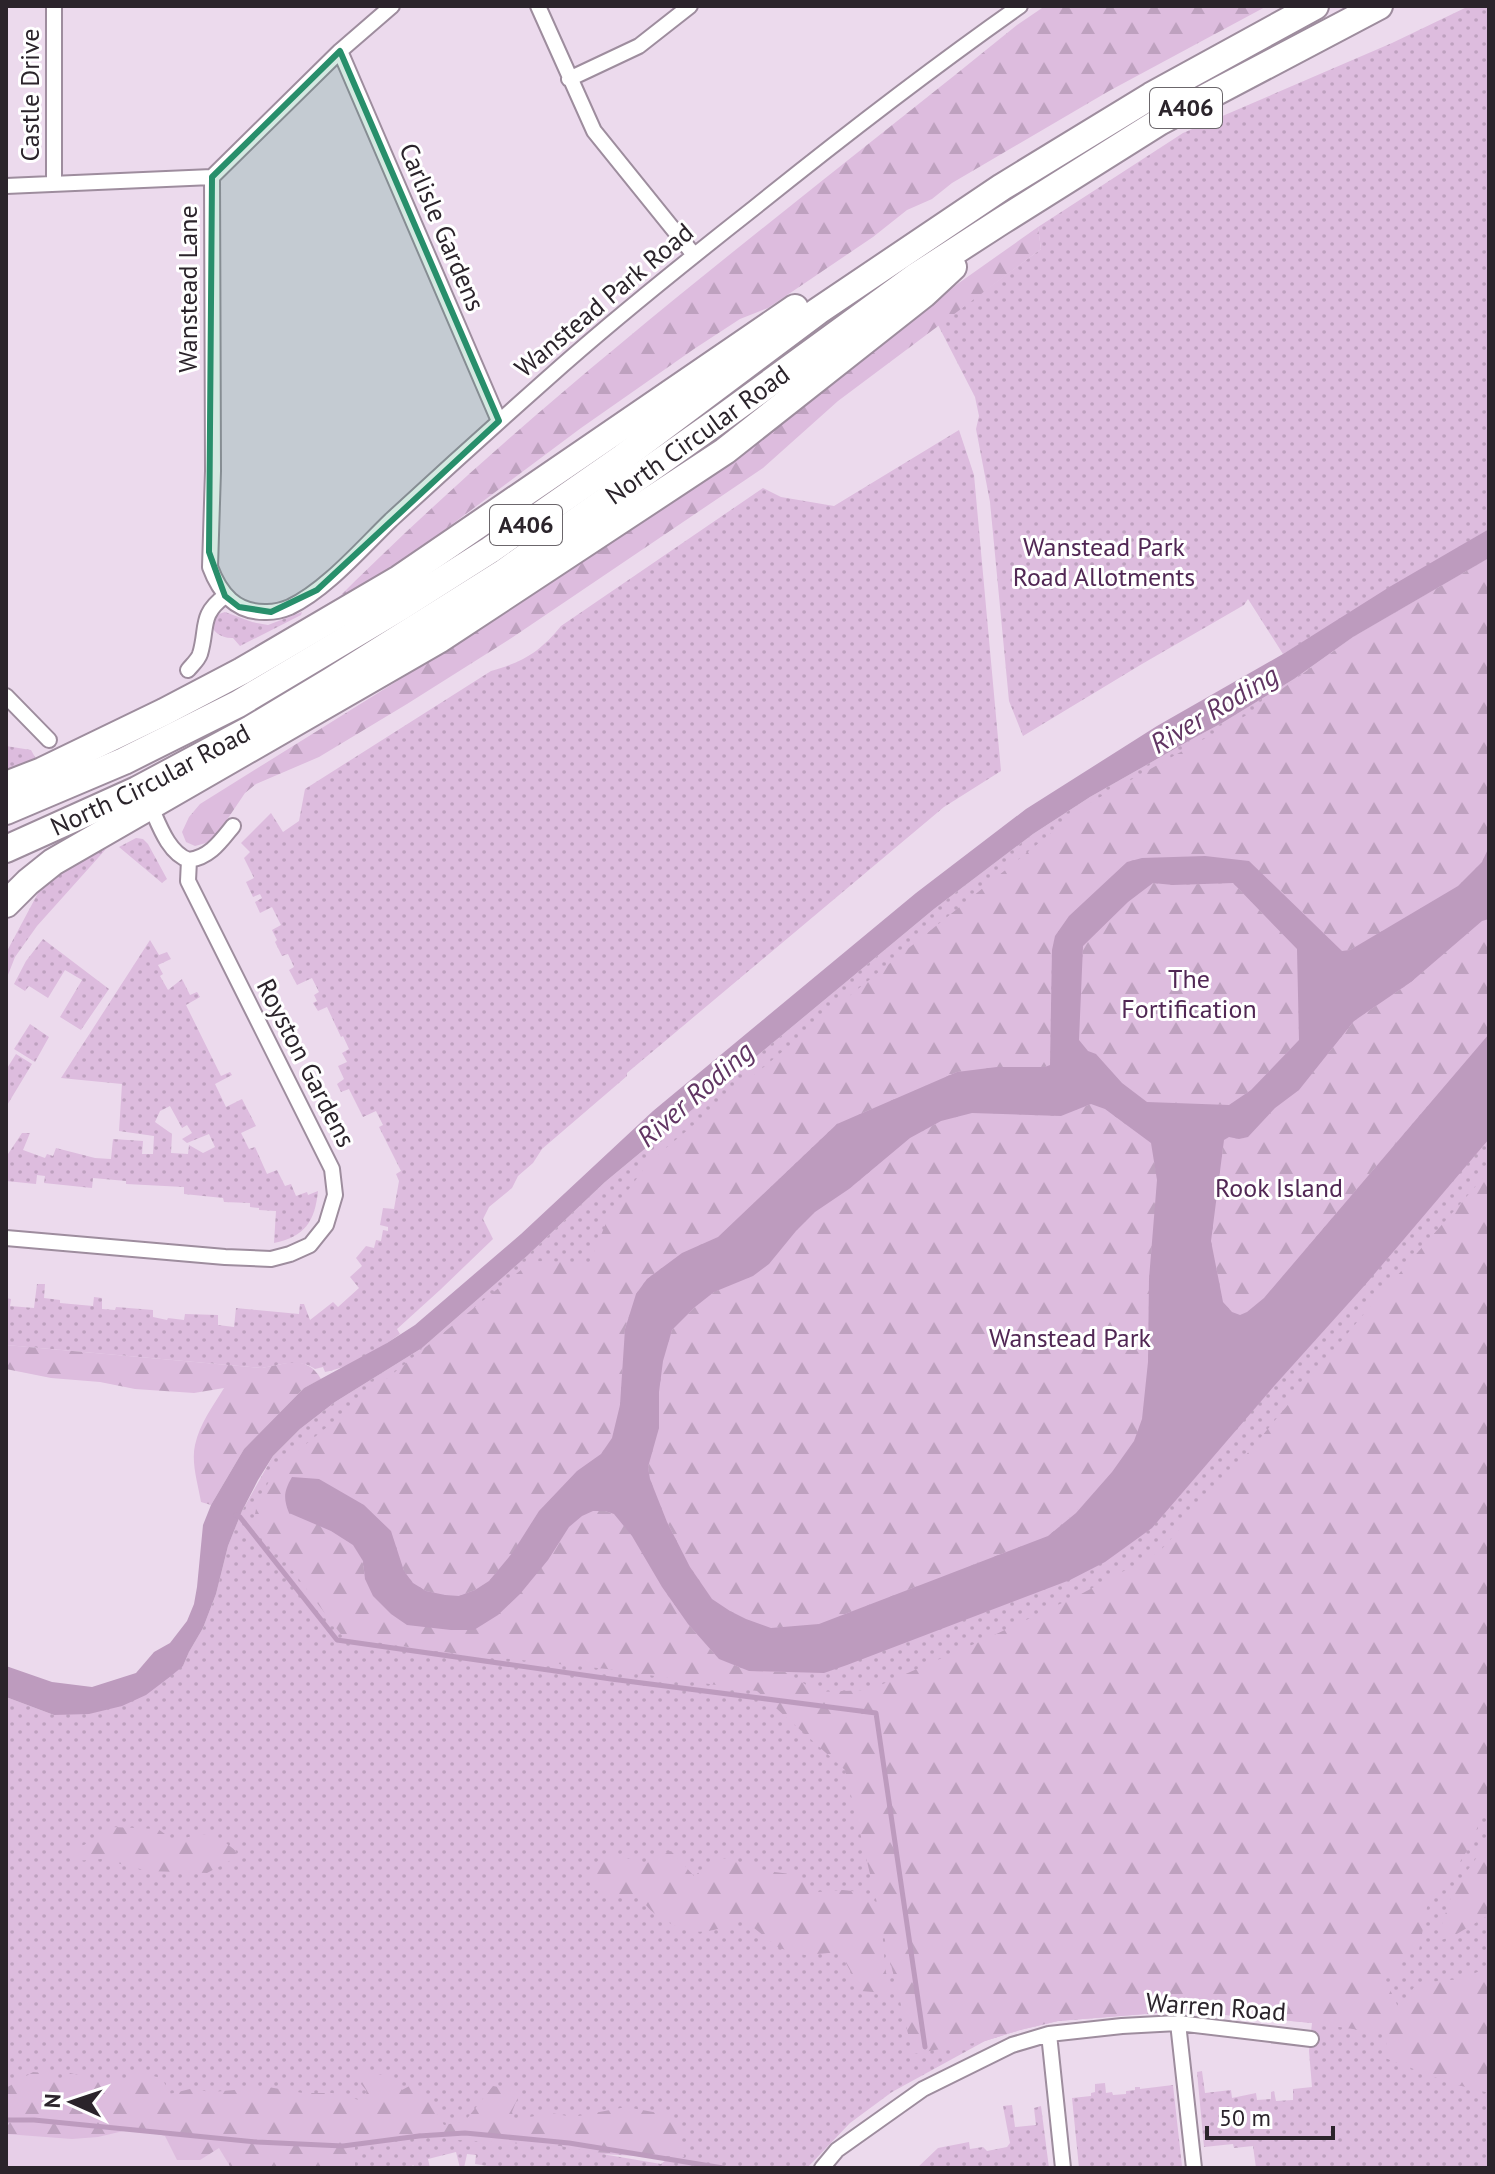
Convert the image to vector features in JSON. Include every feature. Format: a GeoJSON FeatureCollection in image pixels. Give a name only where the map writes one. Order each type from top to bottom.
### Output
{"type":"FeatureCollection","features":[{"type":"Feature","properties":{"kind":"highway","name":"A406"},"geometry":{"type":"LineString","coordinates":[[10,801],[53,766],[242,671],[386,587],[800,304],[1151,96],[1315,6]]}},
{"type":"Feature","properties":{"kind":"highway","name":"North Circular Road"},"geometry":{"type":"LineString","coordinates":[[6,849],[137,790],[251,729],[419,627],[538,548],[915,277],[1000,222],[1159,122],[1379,6]]}},
{"type":"Feature","properties":{"kind":"highway","name":"A406"},"geometry":{"type":"LineString","coordinates":[[6,904],[53,862],[440,639],[725,451],[924,294],[1000,222]]}},
{"type":"Feature","properties":{"kind":"street","name":"Castle Drive"},"geometry":{"type":"LineString","coordinates":[[54,6],[54,183]]}},
{"type":"Feature","properties":{"kind":"street","name":"Wanstead Lane"},"geometry":{"type":"LineString","coordinates":[[225,596],[210,567],[209,552],[213,471],[212,177],[340,51],[392,6]]}},
{"type":"Feature","properties":{"kind":"street"},"geometry":{"type":"LineString","coordinates":[[538,6],[594,131],[694,255]]}},
{"type":"Feature","properties":{"kind":"street"},"geometry":{"type":"LineString","coordinates":[[569,79],[639,46],[690,6]]}},
{"type":"Feature","properties":{"kind":"street","name":"Wanstead Park Road"},"geometry":{"type":"LineString","coordinates":[[225,596],[239,607],[253,612],[271,612],[288,608],[317,590],[595,336],[954,52],[1020,6]]}},
{"type":"Feature","properties":{"kind":"street","name":"Carlisle Gardens"},"geometry":{"type":"LineString","coordinates":[[340,51],[499,421]]}},
{"type":"Feature","properties":{"kind":"street"},"geometry":{"type":"LineString","coordinates":[[6,186],[212,177]]}},
{"type":"Feature","properties":{"kind":"street"},"geometry":{"type":"LineString","coordinates":[[188,670],[199,658],[208,613],[225,596]]}},
{"type":"Feature","properties":{"kind":"street"},"geometry":{"type":"LineString","coordinates":[[6,696],[49,740]]}},
{"type":"Feature","properties":{"kind":"street"},"geometry":{"type":"LineString","coordinates":[[151,807],[171,847],[181,858],[189,860],[208,854],[233,826]]}},
{"type":"Feature","properties":{"kind":"street","name":"Royston Gardens"},"geometry":{"type":"LineString","coordinates":[[6,1238],[271,1259],[310,1245],[326,1225],[335,1195],[332,1169],[188,881],[189,860]]}},
{"type":"Feature","properties":{"kind":"street"},"geometry":{"type":"LineString","coordinates":[[1178,2023],[1194,2168]]}},
{"type":"Feature","properties":{"kind":"street","name":"Warren Road"},"geometry":{"type":"LineString","coordinates":[[822,2168],[837,2150],[923,2089],[1012,2045],[1049,2034],[1178,2023],[1311,2039]]}},
{"type":"Feature","properties":{"kind":"street"},"geometry":{"type":"LineString","coordinates":[[1049,2034],[1063,2168]]}},
{"type":"Feature","properties":{"kind":"highlighted area"},"geometry":{"type":"Polygon","coordinates":[[[340,51],[499,421],[317,590],[271,612],[239,607],[225,596],[209,552],[212,177],[340,51]]]}},
{"type":"Feature","properties":{"kind":"shaded area"},"geometry":{"type":"Polygon","coordinates":[[[6,2117],[140,2120],[350,2168],[6,2168],[6,2117]]]}},
{"type":"Feature","properties":{"kind":"green space"},"geometry":{"type":"Polygon","coordinates":[[[1045,6],[1267,6],[1109,91],[952,183],[932,199],[907,210],[873,237],[768,308],[740,319],[694,349],[581,428],[415,552],[330,606],[494,452],[579,378],[1017,25],[1045,6]]]}},
{"type":"Feature","properties":{"kind":"green space","name":"Wanstead Park Road Allotments"},"geometry":{"type":"Polygon","coordinates":[[[1469,6],[1489,6],[1489,529],[1283,654],[1248,599],[1244,605],[1023,736],[1009,701],[990,502],[976,429],[979,416],[975,397],[938,325],[1041,249],[1038,227],[1183,133],[1392,43],[1469,6]]]}},
{"type":"Feature","properties":{"kind":"green space"},"geometry":{"type":"Polygon","coordinates":[[[1038,227],[1041,249],[838,401],[763,468],[513,637],[407,704],[319,757],[256,784],[245,793],[216,836],[206,843],[195,846],[186,842],[182,832],[200,804],[503,615],[675,499],[810,400],[956,285],[1038,227]]]}},
{"type":"Feature","properties":{"kind":"green space"},"geometry":{"type":"Polygon","coordinates":[[[959,430],[974,475],[1001,771],[944,807],[627,1073],[542,1149],[533,1163],[518,1176],[512,1188],[489,1207],[483,1219],[493,1239],[397,1329],[400,1334],[374,1352],[325,1372],[323,1367],[315,1369],[296,1363],[262,1368],[6,1345],[6,1298],[11,1299],[10,1306],[34,1308],[37,1284],[45,1284],[44,1298],[60,1300],[60,1303],[93,1306],[94,1297],[102,1298],[102,1309],[153,1310],[153,1317],[167,1320],[184,1320],[185,1314],[218,1315],[218,1325],[234,1327],[236,1308],[299,1314],[300,1304],[304,1304],[310,1320],[333,1302],[338,1307],[359,1288],[350,1277],[362,1266],[356,1258],[366,1246],[374,1248],[376,1240],[381,1241],[383,1230],[388,1231],[388,1227],[380,1225],[383,1208],[394,1209],[399,1181],[396,1174],[401,1171],[379,1127],[383,1125],[376,1111],[363,1117],[349,1089],[341,1092],[337,1084],[344,1079],[338,1066],[347,1062],[342,1053],[349,1049],[327,1007],[318,1011],[313,1003],[317,1001],[314,995],[319,992],[312,978],[297,985],[289,970],[294,967],[288,954],[282,956],[272,930],[281,925],[272,907],[260,913],[255,902],[262,898],[260,894],[253,897],[246,882],[254,878],[244,858],[250,852],[241,843],[271,813],[283,832],[299,821],[305,789],[491,671],[530,655],[561,626],[763,488],[781,497],[834,506],[959,430]]]}},
{"type":"Feature","properties":{"kind":"green space","name":"Wanstead Park"},"geometry":{"type":"Polygon","coordinates":[[[1489,558],[1489,2168],[1256,2168],[1253,2146],[1234,2148],[1233,2144],[1204,2147],[1197,2072],[1202,2071],[1205,2093],[1231,2090],[1232,2098],[1256,2093],[1257,2100],[1271,2099],[1271,2092],[1274,2091],[1276,2101],[1293,2100],[1293,2089],[1312,2087],[1309,2051],[1312,2023],[1182,2011],[1058,2021],[985,2041],[892,2092],[850,2123],[807,2168],[500,2168],[475,2164],[476,2155],[467,2154],[464,2168],[460,2168],[456,2152],[428,2159],[430,2168],[416,2168],[413,2165],[410,2168],[350,2168],[165,2123],[6,2117],[6,1697],[54,1715],[183,1666],[216,1594],[228,1546],[242,1511],[273,1456],[300,1429],[335,1402],[422,1348],[527,1256],[605,1182],[934,909],[1033,834],[1090,797],[1294,679],[1353,637],[1489,558]],[[602,2154],[661,2164],[666,2160],[602,2154]]]}},
{"type":"Feature","properties":{"kind":"green space"},"geometry":{"type":"Polygon","coordinates":[[[1489,558],[1489,847],[1482,862],[1459,886],[1350,950],[1342,951],[1270,880],[1168,858],[1142,858],[1127,862],[1069,915],[1055,936],[1052,950],[1050,1065],[957,1072],[837,1124],[718,1237],[682,1253],[647,1279],[636,1294],[625,1329],[620,1405],[612,1438],[601,1454],[577,1471],[539,1511],[514,1552],[489,1581],[459,1596],[426,1591],[413,1583],[404,1571],[391,1531],[319,1479],[289,1513],[340,1536],[357,1551],[363,1562],[365,1579],[451,1630],[559,1540],[582,1516],[593,1511],[605,1511],[614,1514],[633,1536],[662,1587],[688,1624],[719,1659],[749,1671],[785,1672],[818,1692],[869,1690],[1083,1593],[1159,1552],[1231,1473],[1489,1171],[1489,1806],[1468,1849],[1427,1907],[1419,1950],[1401,1957],[1401,1975],[1384,1977],[1399,2009],[1417,1983],[1461,1979],[1489,1967],[1489,2093],[1450,2083],[1385,2058],[1387,2034],[1312,2023],[1182,2011],[1058,2021],[985,2041],[913,2054],[882,1928],[890,1990],[885,1993],[861,1991],[840,1952],[805,1955],[779,1948],[744,1920],[704,1932],[686,1930],[657,1915],[641,1898],[600,1894],[590,1883],[591,1867],[604,1856],[646,1863],[671,1851],[694,1876],[719,1857],[767,1871],[798,1875],[818,1892],[861,1892],[877,1903],[845,1770],[757,1691],[607,1669],[434,1651],[343,1637],[254,1520],[274,1470],[532,1261],[573,1262],[588,1266],[609,1216],[649,1162],[1086,805],[1245,716],[1353,637],[1489,558]]]}},
{"type":"Feature","properties":{"kind":"green space"},"geometry":{"type":"Polygon","coordinates":[[[225,612],[268,625],[302,612],[240,646],[233,638],[220,635],[212,628],[213,619],[225,612]]]}},
{"type":"Feature","properties":{"kind":"green space"},"geometry":{"type":"Polygon","coordinates":[[[6,746],[31,750],[36,759],[6,772],[6,746]]]}},
{"type":"Feature","properties":{"kind":"green space"},"geometry":{"type":"Polygon","coordinates":[[[136,838],[148,844],[167,879],[162,883],[119,847],[136,838]]]}},
{"type":"Feature","properties":{"kind":"green space"},"geometry":{"type":"Polygon","coordinates":[[[106,849],[37,926],[15,957],[6,980],[6,953],[38,893],[50,880],[80,859],[106,849]]]}},
{"type":"Feature","properties":{"kind":"green space","name":"The Fortification"},"geometry":{"type":"Polygon","coordinates":[[[1153,883],[1233,883],[1297,949],[1299,1040],[1251,1090],[1229,1105],[1147,1102],[1122,1083],[1079,1040],[1083,946],[1128,902],[1153,883]]]}},
{"type":"Feature","properties":{"kind":"green space","name":"Rook Island"},"geometry":{"type":"Polygon","coordinates":[[[1489,919],[1489,1034],[1264,1298],[1247,1312],[1240,1315],[1232,1312],[1223,1302],[1211,1241],[1224,1140],[1229,1137],[1239,1139],[1299,1090],[1354,1021],[1411,982],[1482,921],[1489,919]]]}},
{"type":"Feature","properties":{"kind":"green space"},"geometry":{"type":"Polygon","coordinates":[[[43,939],[109,989],[81,1030],[60,1017],[82,980],[65,970],[48,998],[29,986],[25,991],[14,984],[43,939]]]}},
{"type":"Feature","properties":{"kind":"green space"},"geometry":{"type":"Polygon","coordinates":[[[150,940],[159,955],[167,952],[171,959],[158,965],[168,990],[182,979],[190,995],[197,992],[200,997],[186,1005],[221,1076],[230,1072],[232,1075],[215,1084],[226,1107],[242,1099],[256,1126],[241,1133],[249,1149],[255,1147],[267,1174],[277,1170],[285,1186],[291,1184],[296,1196],[318,1191],[311,1219],[294,1237],[274,1243],[276,1211],[259,1210],[250,1207],[250,1203],[224,1202],[223,1198],[184,1194],[184,1187],[126,1184],[126,1181],[93,1178],[92,1188],[44,1183],[45,1176],[37,1175],[36,1184],[6,1181],[6,1157],[22,1133],[30,1133],[23,1150],[45,1158],[47,1154],[53,1156],[56,1148],[111,1159],[113,1139],[143,1141],[142,1154],[153,1154],[154,1136],[119,1131],[122,1084],[61,1078],[150,940]],[[170,1106],[160,1111],[155,1122],[172,1134],[171,1153],[188,1154],[189,1145],[203,1153],[215,1147],[209,1134],[187,1143],[182,1139],[192,1133],[187,1125],[182,1128],[170,1106]]]}},
{"type":"Feature","properties":{"kind":"green space"},"geometry":{"type":"Polygon","coordinates":[[[30,1024],[49,1037],[35,1062],[14,1049],[30,1024]]]}},
{"type":"Feature","properties":{"kind":"green space"},"geometry":{"type":"Polygon","coordinates":[[[16,1054],[32,1064],[6,1107],[6,1070],[16,1054]]]}},
{"type":"Feature","properties":{"kind":"green space"},"geometry":{"type":"Polygon","coordinates":[[[1091,1104],[1105,1109],[1151,1143],[1157,1180],[1150,1270],[1147,1387],[1140,1426],[1117,1466],[1083,1504],[1048,1536],[819,1624],[771,1628],[746,1619],[712,1599],[690,1567],[667,1522],[648,1467],[659,1428],[663,1361],[672,1330],[714,1292],[753,1276],[815,1212],[849,1189],[910,1138],[941,1121],[972,1113],[1061,1116],[1091,1104]]]}},
{"type":"Feature","properties":{"kind":"green space"},"geometry":{"type":"Polygon","coordinates":[[[6,1345],[262,1368],[302,1363],[321,1379],[304,1388],[244,1449],[211,1505],[201,1502],[194,1452],[203,1422],[224,1388],[194,1393],[51,1378],[6,1369],[6,1345]]]}},
{"type":"Feature","properties":{"kind":"green space"},"geometry":{"type":"Polygon","coordinates":[[[112,1827],[158,1829],[176,1842],[208,1834],[236,1851],[235,1858],[207,1873],[148,1871],[101,1859],[76,1861],[66,1856],[68,1847],[84,1845],[112,1827]]]}},
{"type":"Feature","properties":{"kind":"green space"},"geometry":{"type":"Polygon","coordinates":[[[1489,1840],[1489,1915],[1436,1942],[1453,1891],[1489,1840]]]}},
{"type":"Feature","properties":{"kind":"green space"},"geometry":{"type":"Polygon","coordinates":[[[33,2072],[47,2073],[59,2084],[70,2073],[115,2080],[139,2073],[162,2078],[170,2094],[190,2089],[212,2092],[268,2087],[303,2093],[332,2093],[367,2102],[366,2090],[361,2084],[362,2073],[374,2074],[390,2078],[402,2090],[415,2083],[444,2125],[465,2121],[493,2086],[510,2089],[518,2097],[512,2112],[514,2120],[551,2113],[573,2117],[626,2107],[669,2115],[682,2123],[684,2157],[591,2152],[560,2146],[458,2140],[417,2133],[355,2144],[355,2168],[231,2168],[219,2148],[200,2160],[177,2160],[165,2136],[136,2128],[98,2137],[72,2139],[6,2134],[6,2088],[33,2072]]]}},
{"type":"Feature","properties":{"kind":"green space"},"geometry":{"type":"Polygon","coordinates":[[[1105,2083],[1106,2093],[1112,2092],[1113,2095],[1126,2094],[1135,2087],[1173,2085],[1182,2166],[1079,2168],[1072,2098],[1091,2096],[1095,2092],[1095,2084],[1105,2083]]]}},
{"type":"Feature","properties":{"kind":"green space"},"geometry":{"type":"Polygon","coordinates":[[[1012,2105],[1015,2127],[1036,2125],[1034,2108],[1041,2106],[1049,2168],[917,2168],[938,2148],[969,2142],[970,2149],[983,2147],[987,2151],[1007,2147],[1010,2143],[1003,2106],[1012,2105]]]}},
{"type":"Feature","properties":{"kind":"water","name":"River Roding"},"geometry":{"type":"Polygon","coordinates":[[[1489,529],[1489,558],[1353,637],[1294,679],[1222,723],[1090,797],[1033,834],[934,909],[605,1182],[527,1256],[422,1348],[335,1402],[300,1429],[273,1456],[258,1480],[228,1546],[216,1594],[203,1628],[183,1666],[171,1676],[146,1695],[122,1706],[89,1714],[54,1715],[6,1697],[6,1666],[52,1682],[92,1687],[136,1673],[154,1652],[170,1643],[187,1621],[194,1604],[203,1525],[211,1505],[244,1449],[304,1388],[415,1325],[521,1234],[653,1111],[916,893],[1026,809],[1157,726],[1489,529]]]}},
{"type":"Feature","properties":{"kind":"water"},"geometry":{"type":"Polygon","coordinates":[[[1489,847],[1489,919],[1482,921],[1411,982],[1354,1021],[1299,1090],[1275,1108],[1248,1137],[1224,1140],[1211,1241],[1223,1302],[1232,1312],[1240,1315],[1264,1298],[1489,1034],[1489,1139],[1152,1528],[1105,1562],[1070,1580],[824,1673],[749,1671],[719,1659],[688,1624],[632,1536],[614,1514],[593,1511],[582,1516],[569,1527],[548,1560],[520,1594],[498,1615],[474,1630],[451,1630],[407,1625],[391,1614],[373,1596],[365,1579],[363,1561],[353,1545],[331,1531],[289,1513],[285,1495],[292,1477],[319,1479],[364,1505],[391,1531],[404,1571],[413,1583],[426,1591],[459,1596],[489,1581],[513,1552],[539,1511],[577,1471],[601,1454],[612,1438],[620,1405],[625,1329],[636,1294],[647,1279],[682,1253],[718,1237],[837,1124],[957,1072],[1050,1065],[1052,950],[1055,936],[1069,916],[1127,862],[1142,858],[1205,856],[1249,861],[1342,951],[1350,950],[1458,886],[1482,862],[1489,847]],[[1153,883],[1128,902],[1083,946],[1079,1040],[1122,1083],[1147,1102],[1229,1105],[1251,1090],[1299,1040],[1297,949],[1233,883],[1153,883]],[[1091,1104],[1061,1116],[972,1113],[941,1121],[910,1138],[849,1189],[815,1212],[769,1264],[753,1276],[714,1292],[672,1330],[663,1361],[659,1428],[648,1467],[667,1522],[690,1567],[712,1599],[746,1619],[771,1628],[819,1624],[1048,1536],[1076,1513],[1112,1472],[1134,1441],[1142,1419],[1148,1362],[1149,1279],[1157,1180],[1151,1143],[1105,1109],[1091,1104]]]}},
{"type":"Feature","properties":{"kind":"waterway"},"geometry":{"type":"LineString","coordinates":[[236,1515],[337,1640],[876,1713],[925,2047]]}},
{"type":"Feature","properties":{"kind":"waterway"},"geometry":{"type":"LineString","coordinates":[[6,2120],[34,2120],[257,2142],[343,2146],[465,2133],[569,2143],[723,2168]]}}]}
